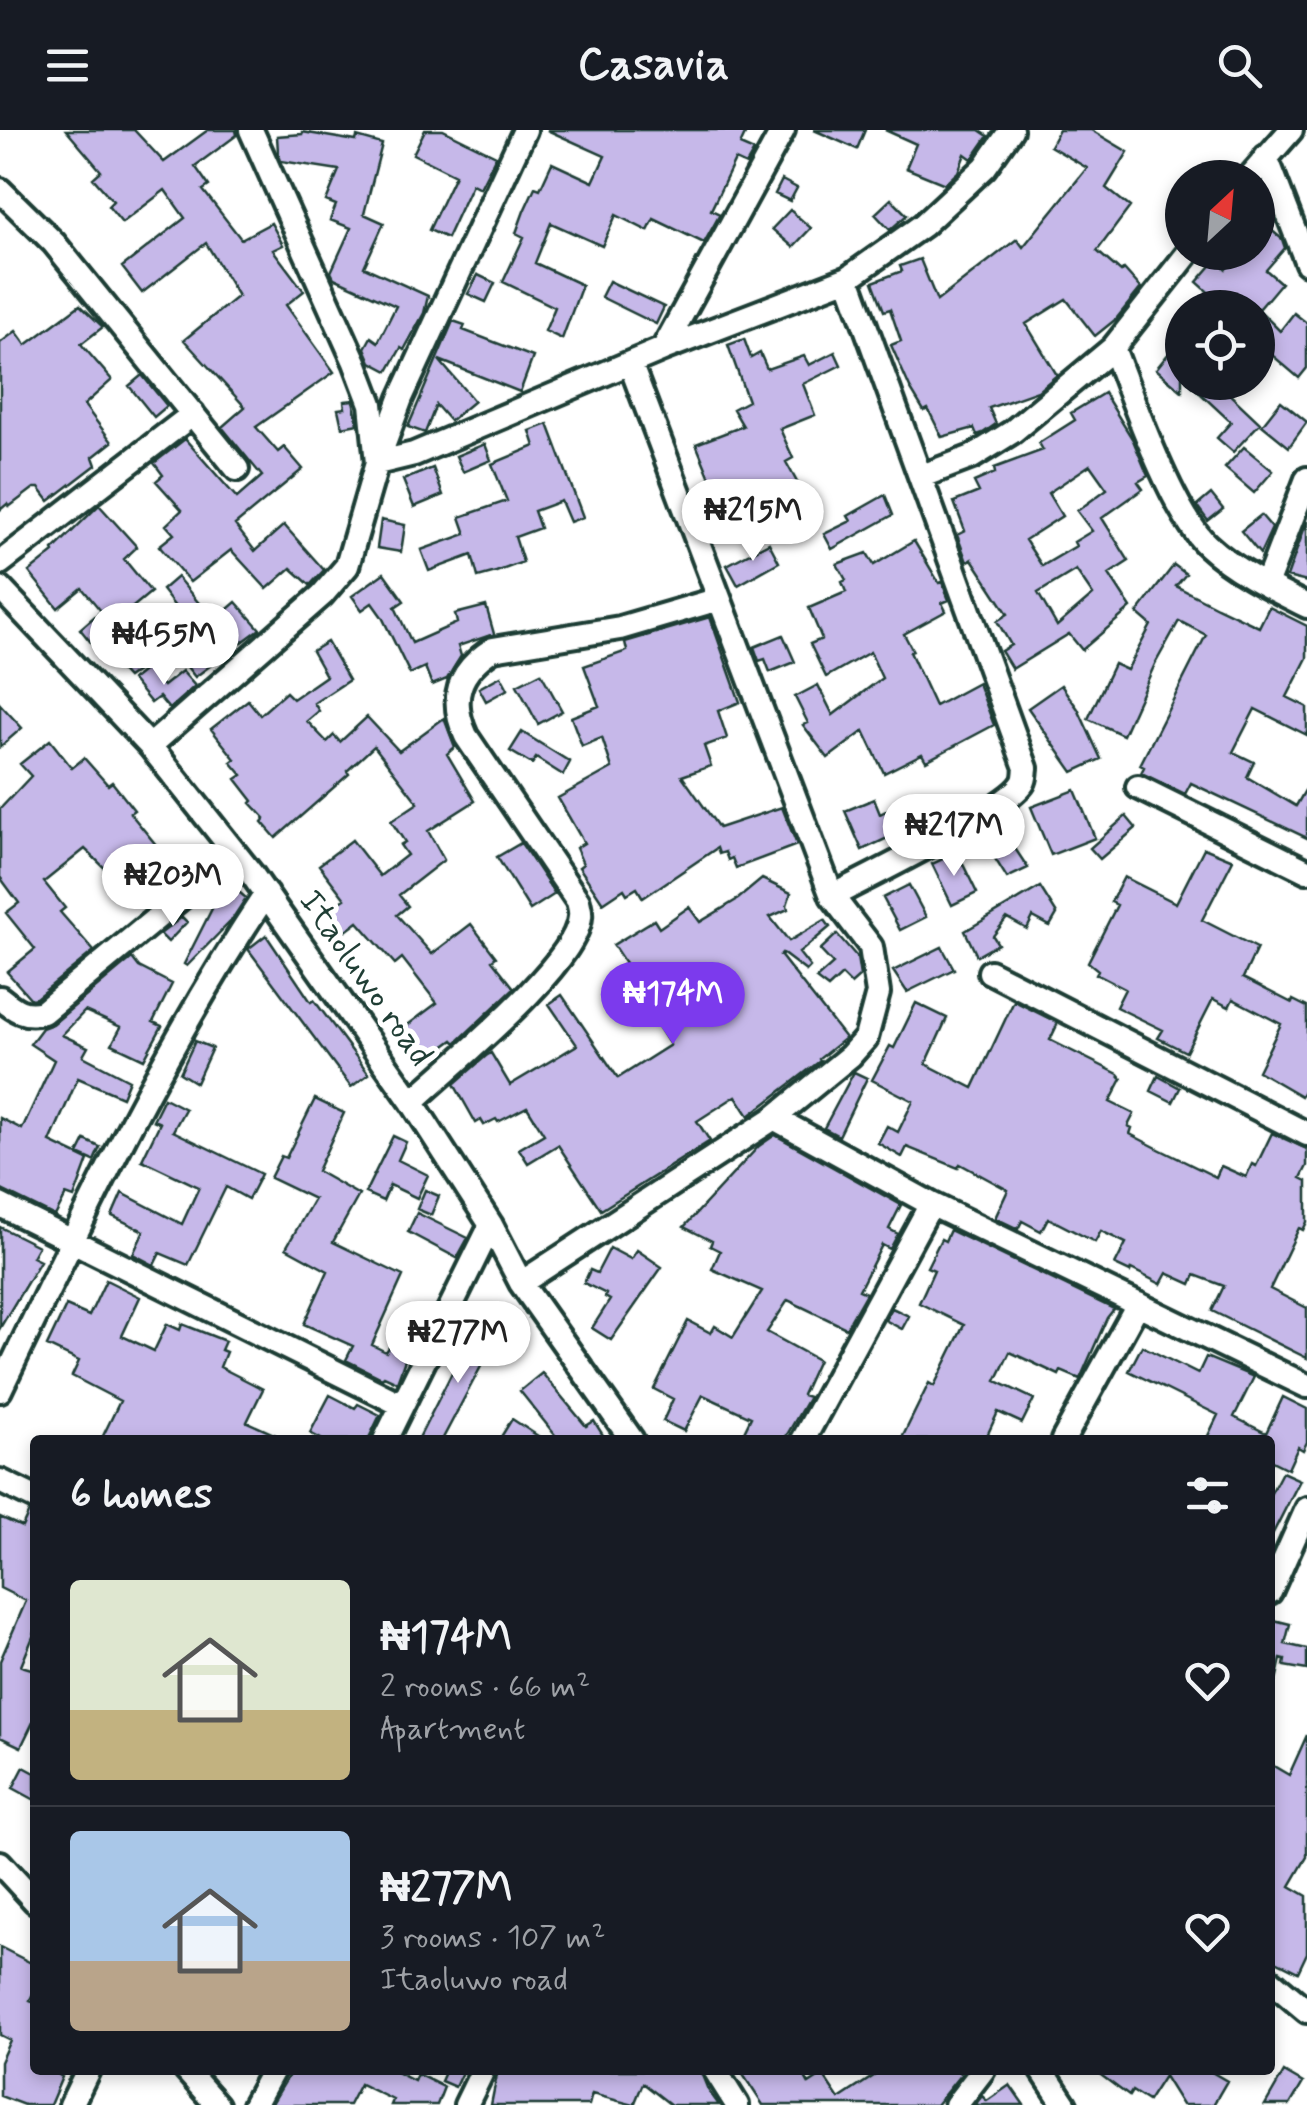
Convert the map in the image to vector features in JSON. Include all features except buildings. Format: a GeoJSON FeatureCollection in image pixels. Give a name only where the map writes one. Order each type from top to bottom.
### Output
{"type":"FeatureCollection","features":[{"type":"Feature","properties":{"kind":"street"},"geometry":{"type":"LineString","coordinates":[[150,746],[322,595],[347,566],[377,463],[402,398],[524,130]]}},
{"type":"Feature","properties":{"kind":"street"},"geometry":{"type":"LineString","coordinates":[[663,349],[783,130]]}},
{"type":"Feature","properties":{"kind":"street"},"geometry":{"type":"LineString","coordinates":[[377,463],[414,454],[663,349],[848,278],[923,225],[985,168],[1010,130]]}},
{"type":"Feature","properties":{"kind":"street"},"geometry":{"type":"LineString","coordinates":[[1264,160],[1291,130]]}},
{"type":"Feature","properties":{"kind":"street"},"geometry":{"type":"LineString","coordinates":[[253,131],[371,404],[377,463]]}},
{"type":"Feature","properties":{"kind":"street"},"geometry":{"type":"LineString","coordinates":[[1266,157],[1307,263]]}},
{"type":"Feature","properties":{"kind":"street"},"geometry":{"type":"LineString","coordinates":[[0,190],[54,243],[237,470]]}},
{"type":"Feature","properties":{"kind":"street"},"geometry":{"type":"LineString","coordinates":[[922,476],[972,457],[1012,432],[1113,348],[1175,270]]}},
{"type":"Feature","properties":{"kind":"street"},"geometry":{"type":"LineString","coordinates":[[832,896],[970,821],[1016,791],[1025,781],[1026,768],[848,278]]}},
{"type":"Feature","properties":{"kind":"street"},"geometry":{"type":"LineString","coordinates":[[1113,348],[1184,515],[1206,545],[1266,585],[1307,606]]}},
{"type":"Feature","properties":{"kind":"street"},"geometry":{"type":"LineString","coordinates":[[520,1283],[774,1118],[850,1056],[866,1038],[878,993],[871,947],[832,896],[630,363]]}},
{"type":"Feature","properties":{"kind":"street"},"geometry":{"type":"LineString","coordinates":[[0,563],[193,414]]}},
{"type":"Feature","properties":{"kind":"street"},"geometry":{"type":"LineString","coordinates":[[1266,585],[1307,479]]}},
{"type":"Feature","properties":{"kind":"street","name":"Itaoluwo road"},"geometry":{"type":"LineString","coordinates":[[0,588],[150,746],[266,894],[412,1102],[491,1225],[520,1283],[628,1435]]}},
{"type":"Feature","properties":{"kind":"street"},"geometry":{"type":"LineString","coordinates":[[412,1102],[542,980],[563,954],[580,916],[578,901],[466,736],[456,715],[457,695],[464,677],[477,659],[493,649],[620,628],[718,599]]}},
{"type":"Feature","properties":{"kind":"street"},"geometry":{"type":"LineString","coordinates":[[1138,786],[1307,871]]}},
{"type":"Feature","properties":{"kind":"street"},"geometry":{"type":"LineString","coordinates":[[0,998],[30,1016],[43,1012],[234,854]]}},
{"type":"Feature","properties":{"kind":"street"},"geometry":{"type":"LineString","coordinates":[[0,1390],[72,1241],[213,974],[266,894]]}},
{"type":"Feature","properties":{"kind":"street"},"geometry":{"type":"LineString","coordinates":[[990,972],[1307,1134]]}},
{"type":"Feature","properties":{"kind":"street"},"geometry":{"type":"LineString","coordinates":[[774,1118],[931,1204],[1307,1386]]}},
{"type":"Feature","properties":{"kind":"street"},"geometry":{"type":"LineString","coordinates":[[806,1435],[931,1204]]}},
{"type":"Feature","properties":{"kind":"street"},"geometry":{"type":"LineString","coordinates":[[0,1205],[402,1405]]}},
{"type":"Feature","properties":{"kind":"street"},"geometry":{"type":"LineString","coordinates":[[388,1435],[491,1225]]}},
{"type":"Feature","properties":{"kind":"street"},"geometry":{"type":"LineString","coordinates":[[1066,1435],[1138,1304]]}},
{"type":"Feature","properties":{"kind":"street"},"geometry":{"type":"LineString","coordinates":[[0,1481],[30,1496]]}},
{"type":"Feature","properties":{"kind":"street"},"geometry":{"type":"LineString","coordinates":[[1275,1581],[1307,1509]]}},
{"type":"Feature","properties":{"kind":"street"},"geometry":{"type":"LineString","coordinates":[[0,1863],[30,1896]]}},
{"type":"Feature","properties":{"kind":"street"},"geometry":{"type":"LineString","coordinates":[[1275,1984],[1307,2011]]}},
{"type":"Feature","properties":{"kind":"street"},"geometry":{"type":"LineString","coordinates":[[72,2105],[86,2075]]}},
{"type":"Feature","properties":{"kind":"street"},"geometry":{"type":"LineString","coordinates":[[190,2075],[217,2105]]}},
{"type":"Feature","properties":{"kind":"street"},"geometry":{"type":"LineString","coordinates":[[254,2105],[270,2075]]}},
{"type":"Feature","properties":{"kind":"street"},"geometry":{"type":"LineString","coordinates":[[466,2105],[481,2075]]}},
{"type":"Feature","properties":{"kind":"street"},"geometry":{"type":"LineString","coordinates":[[718,2075],[737,2105]]}},
{"type":"Feature","properties":{"kind":"street"},"geometry":{"type":"LineString","coordinates":[[956,2105],[978,2075]]}},
{"type":"Feature","properties":{"kind":"street"},"geometry":{"type":"LineString","coordinates":[[1045,2075],[1065,2105]]}}]}
